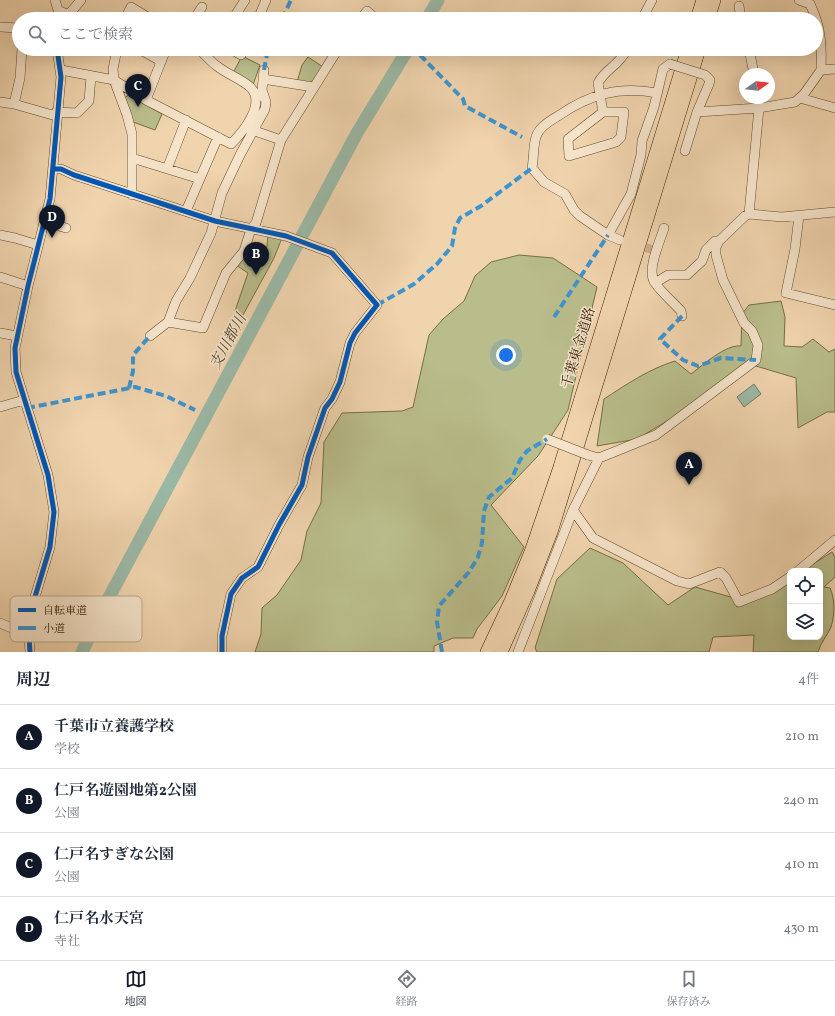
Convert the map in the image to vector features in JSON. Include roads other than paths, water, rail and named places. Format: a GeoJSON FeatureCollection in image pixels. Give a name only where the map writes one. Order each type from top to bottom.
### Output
{"type":"FeatureCollection","features":[{"type":"Feature","properties":{"kind":"highway"},"geometry":{"type":"LineString","coordinates":[[699,12],[703,0]]}},
{"type":"Feature","properties":{"kind":"highway"},"geometry":{"type":"LineString","coordinates":[[710,12],[714,0]]}},
{"type":"Feature","properties":{"kind":"highway","name":"千葉東金道路"},"geometry":{"type":"LineString","coordinates":[[487,652],[511,601],[531,552],[560,467],[686,56]]}},
{"type":"Feature","properties":{"kind":"highway","name":"千葉東金道路"},"geometry":{"type":"LineString","coordinates":[[501,652],[528,591],[551,532],[697,56]]}},
{"type":"Feature","properties":{"kind":"street"},"geometry":{"type":"LineString","coordinates":[[55,0],[58,10],[60,12]]}},
{"type":"Feature","properties":{"kind":"street"},"geometry":{"type":"LineString","coordinates":[[70,12],[81,0]]}},
{"type":"Feature","properties":{"kind":"street"},"geometry":{"type":"LineString","coordinates":[[237,12],[244,0]]}},
{"type":"Feature","properties":{"kind":"street"},"geometry":{"type":"LineString","coordinates":[[261,12],[266,0]]}},
{"type":"Feature","properties":{"kind":"street"},"geometry":{"type":"LineString","coordinates":[[646,12],[652,0]]}},
{"type":"Feature","properties":{"kind":"street"},"geometry":{"type":"LineString","coordinates":[[799,0],[810,4],[814,12]]}},
{"type":"Feature","properties":{"kind":"street"},"geometry":{"type":"LineString","coordinates":[[739,6],[740,12]]}},
{"type":"Feature","properties":{"kind":"street"},"geometry":{"type":"LineString","coordinates":[[128,12],[131,7],[139,12]]}},
{"type":"Feature","properties":{"kind":"street"},"geometry":{"type":"LineString","coordinates":[[199,12],[202,7]]}},
{"type":"Feature","properties":{"kind":"street"},"geometry":{"type":"LineString","coordinates":[[0,27],[12,28]]}},
{"type":"Feature","properties":{"kind":"street"},"geometry":{"type":"LineString","coordinates":[[14,104],[20,78],[22,56]]}},
{"type":"Feature","properties":{"kind":"street"},"geometry":{"type":"LineString","coordinates":[[34,596],[50,547],[54,512],[48,474],[24,400],[15,359],[17,336],[50,199],[54,169],[56,114],[61,70],[58,56]]}},
{"type":"Feature","properties":{"kind":"street"},"geometry":{"type":"LineString","coordinates":[[116,56],[113,69],[114,80],[127,115],[132,134],[132,195]]}},
{"type":"Feature","properties":{"kind":"street"},"geometry":{"type":"LineString","coordinates":[[151,56],[161,62]]}},
{"type":"Feature","properties":{"kind":"street"},"geometry":{"type":"LineString","coordinates":[[146,100],[163,56]]}},
{"type":"Feature","properties":{"kind":"street"},"geometry":{"type":"LineString","coordinates":[[61,70],[114,80],[146,100],[231,144],[242,134],[255,110],[255,98],[250,87],[217,66],[206,56]]}},
{"type":"Feature","properties":{"kind":"street"},"geometry":{"type":"LineString","coordinates":[[168,322],[203,328],[226,273],[244,251],[251,229],[256,223],[281,140],[333,56]]}},
{"type":"Feature","properties":{"kind":"street"},"geometry":{"type":"LineString","coordinates":[[603,112],[598,83],[601,77],[621,60],[623,56]]}},
{"type":"Feature","properties":{"kind":"street"},"geometry":{"type":"LineString","coordinates":[[750,56],[753,68]]}},
{"type":"Feature","properties":{"kind":"street"},"geometry":{"type":"LineString","coordinates":[[697,112],[759,108],[795,102],[800,98],[821,70],[821,56]]}},
{"type":"Feature","properties":{"kind":"street"},"geometry":{"type":"LineString","coordinates":[[608,235],[631,194],[641,155],[642,141],[657,93],[662,69],[670,64],[705,75],[710,80],[710,84],[697,112],[685,151]]}},
{"type":"Feature","properties":{"kind":"street"},"geometry":{"type":"LineString","coordinates":[[821,70],[835,69]]}},
{"type":"Feature","properties":{"kind":"street"},"geometry":{"type":"LineString","coordinates":[[150,336],[168,322],[176,301],[190,278],[211,233],[222,193],[240,156],[266,109],[266,102],[262,90],[264,75],[313,87]]}},
{"type":"Feature","properties":{"kind":"street"},"geometry":{"type":"LineString","coordinates":[[0,102],[56,114],[77,113],[89,101],[91,76]]}},
{"type":"Feature","properties":{"kind":"street"},"geometry":{"type":"LineString","coordinates":[[620,240],[608,235],[580,216],[574,210],[565,194],[544,182],[532,168],[536,137],[546,124],[582,100],[599,94],[633,90],[657,93]]}},
{"type":"Feature","properties":{"kind":"street"},"geometry":{"type":"LineString","coordinates":[[800,98],[835,108]]}},
{"type":"Feature","properties":{"kind":"street"},"geometry":{"type":"LineString","coordinates":[[749,214],[759,104]]}},
{"type":"Feature","properties":{"kind":"street"},"geometry":{"type":"LineString","coordinates":[[603,112],[624,112],[621,137],[616,142],[570,156],[568,139],[603,112]]}},
{"type":"Feature","properties":{"kind":"street"},"geometry":{"type":"LineString","coordinates":[[167,168],[186,120]]}},
{"type":"Feature","properties":{"kind":"street"},"geometry":{"type":"LineString","coordinates":[[255,131],[281,140]]}},
{"type":"Feature","properties":{"kind":"street"},"geometry":{"type":"LineString","coordinates":[[186,211],[218,137]]}},
{"type":"Feature","properties":{"kind":"street"},"geometry":{"type":"LineString","coordinates":[[132,158],[200,178]]}},
{"type":"Feature","properties":{"kind":"street"},"geometry":{"type":"LineString","coordinates":[[54,169],[61,169],[132,195],[215,221],[286,236],[315,245],[338,257],[377,305],[355,333],[350,343],[340,382],[332,399],[325,408],[308,457],[302,485],[279,525],[258,567],[242,578],[230,594],[222,636],[222,652]]}},
{"type":"Feature","properties":{"kind":"street"},"geometry":{"type":"LineString","coordinates":[[518,652],[573,510],[599,458],[656,435],[756,360],[758,345],[752,331],[744,323],[723,280],[716,255],[716,247],[719,241],[749,214],[782,217],[835,212]]}},
{"type":"Feature","properties":{"kind":"street"},"geometry":{"type":"LineString","coordinates":[[799,216],[795,249],[786,293],[835,305]]}},
{"type":"Feature","properties":{"kind":"street"},"geometry":{"type":"LineString","coordinates":[[44,222],[66,228]]}},
{"type":"Feature","properties":{"kind":"street"},"geometry":{"type":"LineString","coordinates":[[664,228],[651,269],[655,283],[681,311],[682,316]]}},
{"type":"Feature","properties":{"kind":"street"},"geometry":{"type":"LineString","coordinates":[[0,235],[38,245]]}},
{"type":"Feature","properties":{"kind":"street"},"geometry":{"type":"LineString","coordinates":[[655,283],[668,275],[687,275],[702,262],[706,250],[715,241],[719,241]]}},
{"type":"Feature","properties":{"kind":"street"},"geometry":{"type":"LineString","coordinates":[[0,277],[28,286]]}},
{"type":"Feature","properties":{"kind":"street"},"geometry":{"type":"LineString","coordinates":[[0,333],[17,336]]}},
{"type":"Feature","properties":{"kind":"street"},"geometry":{"type":"LineString","coordinates":[[0,407],[24,400]]}},
{"type":"Feature","properties":{"kind":"street"},"geometry":{"type":"LineString","coordinates":[[547,439],[599,458]]}},
{"type":"Feature","properties":{"kind":"street"},"geometry":{"type":"LineString","coordinates":[[573,510],[593,538],[677,581],[689,584],[720,572],[726,578],[739,602],[772,590],[787,579]]}},
{"type":"Feature","properties":{"kind":"street"},"geometry":{"type":"LineString","coordinates":[[802,568],[835,540]]}},
{"type":"Feature","properties":{"kind":"street"},"geometry":{"type":"LineString","coordinates":[[0,623],[10,627]]}},
{"type":"Feature","properties":{"kind":"street"},"geometry":{"type":"LineString","coordinates":[[29,642],[30,652]]}},
{"type":"Feature","properties":{"kind":"waterway","name":"支川都川"},"geometry":{"type":"LineString","coordinates":[[431,12],[438,0]]}},
{"type":"Feature","properties":{"kind":"waterway","name":"支川都川"},"geometry":{"type":"LineString","coordinates":[[110,596],[357,133],[404,56]]}},
{"type":"Feature","properties":{"kind":"waterway","name":"支川都川"},"geometry":{"type":"LineString","coordinates":[[82,652],[87,642]]}},
{"type":"Feature","properties":{"kind":"tunnel"},"geometry":{"type":"LineString","coordinates":[[633,244],[657,251]]}},
{"type":"Feature","properties":{"kind":"place","name":"仁戸名すぎな公園"},"geometry":{"type":"Point","coordinates":[138,107]}},
{"type":"Feature","properties":{"kind":"place","name":"仁戸名水天宮"},"geometry":{"type":"Point","coordinates":[52,238]}},
{"type":"Feature","properties":{"kind":"place","name":"仁戸名遊園地第2公園"},"geometry":{"type":"Point","coordinates":[256,275]}},
{"type":"Feature","properties":{"kind":"place","name":"千葉市立養護学校"},"geometry":{"type":"Point","coordinates":[689,485]}}]}
